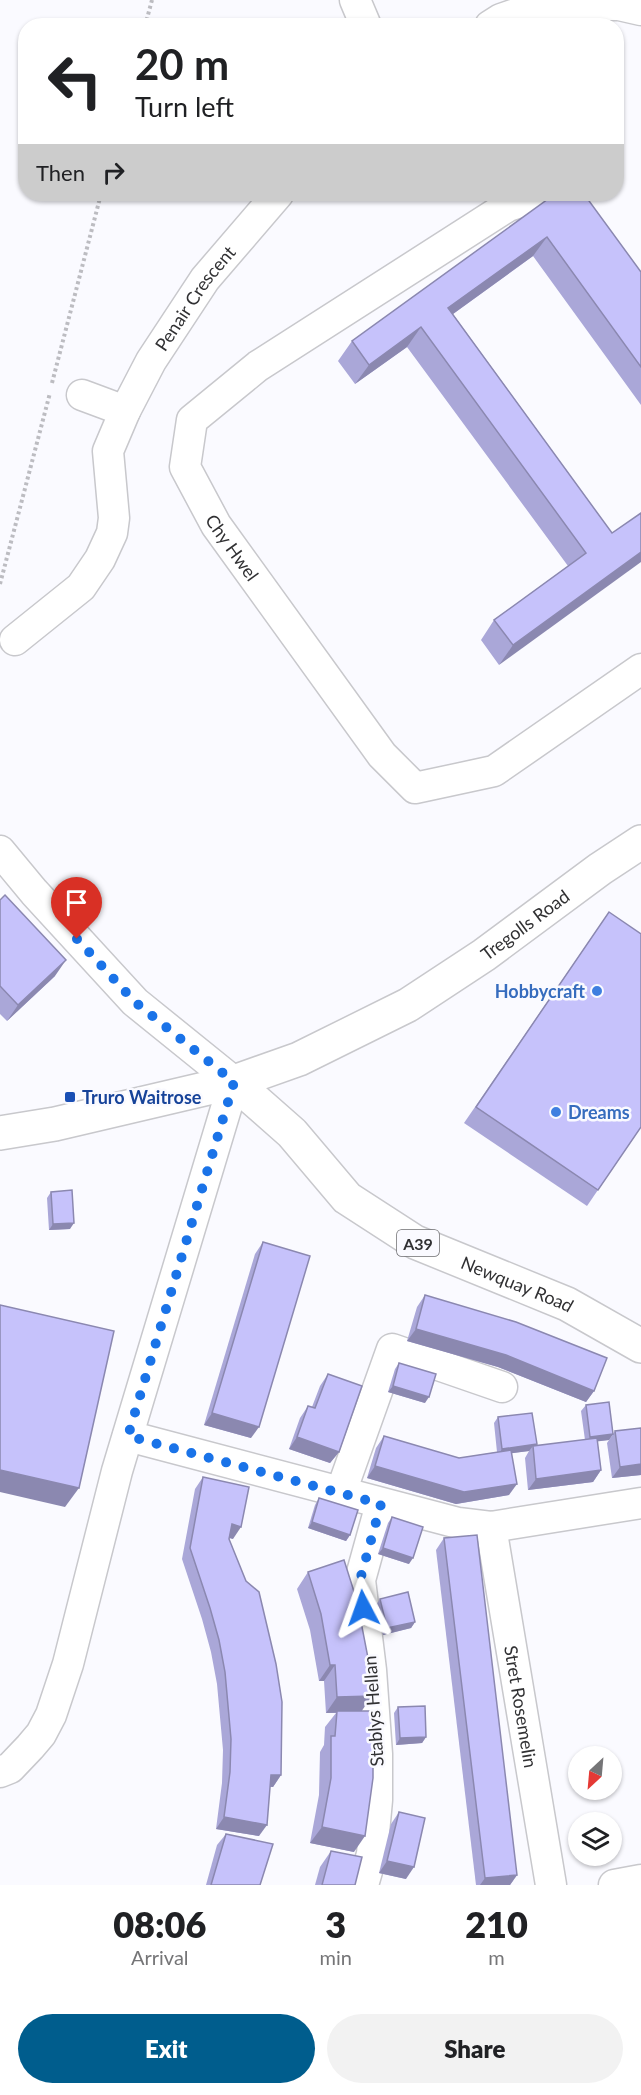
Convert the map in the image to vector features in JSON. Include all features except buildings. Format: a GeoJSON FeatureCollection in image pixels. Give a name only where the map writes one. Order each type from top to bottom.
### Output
{"type":"FeatureCollection","features":[{"type":"Feature","properties":{"kind":"highway","name":"Tregolls Road"},"geometry":{"type":"LineString","coordinates":[[0,1133],[56,1124],[234,1082],[299,1059],[408,1005],[484,955],[600,869],[641,842]]}},
{"type":"Feature","properties":{"kind":"highway","name":"Newquay Road"},"geometry":{"type":"LineString","coordinates":[[234,1082],[292,1133],[347,1197],[415,1242],[567,1304],[641,1346]]}},
{"type":"Feature","properties":{"kind":"street"},"geometry":{"type":"LineString","coordinates":[[355,0],[363,18]]}},
{"type":"Feature","properties":{"kind":"street"},"geometry":{"type":"LineString","coordinates":[[504,18],[542,5],[626,5]]}},
{"type":"Feature","properties":{"kind":"street","name":"Penair Crescent"},"geometry":{"type":"LineString","coordinates":[[15,640],[81,586],[100,559],[112,532],[114,518],[108,451],[125,411],[151,361],[205,279],[272,201]]}},
{"type":"Feature","properties":{"kind":"street","name":"Chy Hwel"},"geometry":{"type":"LineString","coordinates":[[523,201],[508,206],[258,366],[192,420],[185,467],[216,525],[382,754],[415,788],[494,771],[641,669]]}},
{"type":"Feature","properties":{"kind":"street"},"geometry":{"type":"LineString","coordinates":[[82,395],[125,411]]}},
{"type":"Feature","properties":{"kind":"street"},"geometry":{"type":"LineString","coordinates":[[0,851],[34,892],[135,1002],[234,1082],[114,1483],[68,1664],[51,1715],[41,1734],[30,1747],[10,1768],[0,1772]]}},
{"type":"Feature","properties":{"kind":"street"},"geometry":{"type":"LineString","coordinates":[[341,1492],[392,1349],[502,1387]]}},
{"type":"Feature","properties":{"kind":"street"},"geometry":{"type":"LineString","coordinates":[[128,1436],[458,1524],[491,1527],[641,1503]]}},
{"type":"Feature","properties":{"kind":"street","name":"Stablys Hellan"},"geometry":{"type":"LineString","coordinates":[[363,1885],[372,1854],[377,1800],[377,1754],[371,1670],[360,1580],[381,1504]]}},
{"type":"Feature","properties":{"kind":"street","name":"Stret Rosemelin"},"geometry":{"type":"LineString","coordinates":[[491,1527],[551,1885]]}},
{"type":"Feature","properties":{"kind":"street"},"geometry":{"type":"LineString","coordinates":[[614,1885],[641,1880]]}},
{"type":"Feature","properties":{"kind":"path"},"geometry":{"type":"LineString","coordinates":[[147,18],[152,0]]}},
{"type":"Feature","properties":{"kind":"place","name":"Hobbycraft"},"geometry":{"type":"Point","coordinates":[597,991]}},
{"type":"Feature","properties":{"kind":"place","name":"Truro Waitrose"},"geometry":{"type":"Point","coordinates":[70,1097]}},
{"type":"Feature","properties":{"kind":"place","name":"Dreams"},"geometry":{"type":"Point","coordinates":[556,1112]}},
{"type":"Feature","properties":{"kind":"route"},"geometry":{"type":"LineString","coordinates":[[77,939],[135,1002],[234,1082],[128,1436],[381,1504],[360,1580],[363,1608]]}}]}
